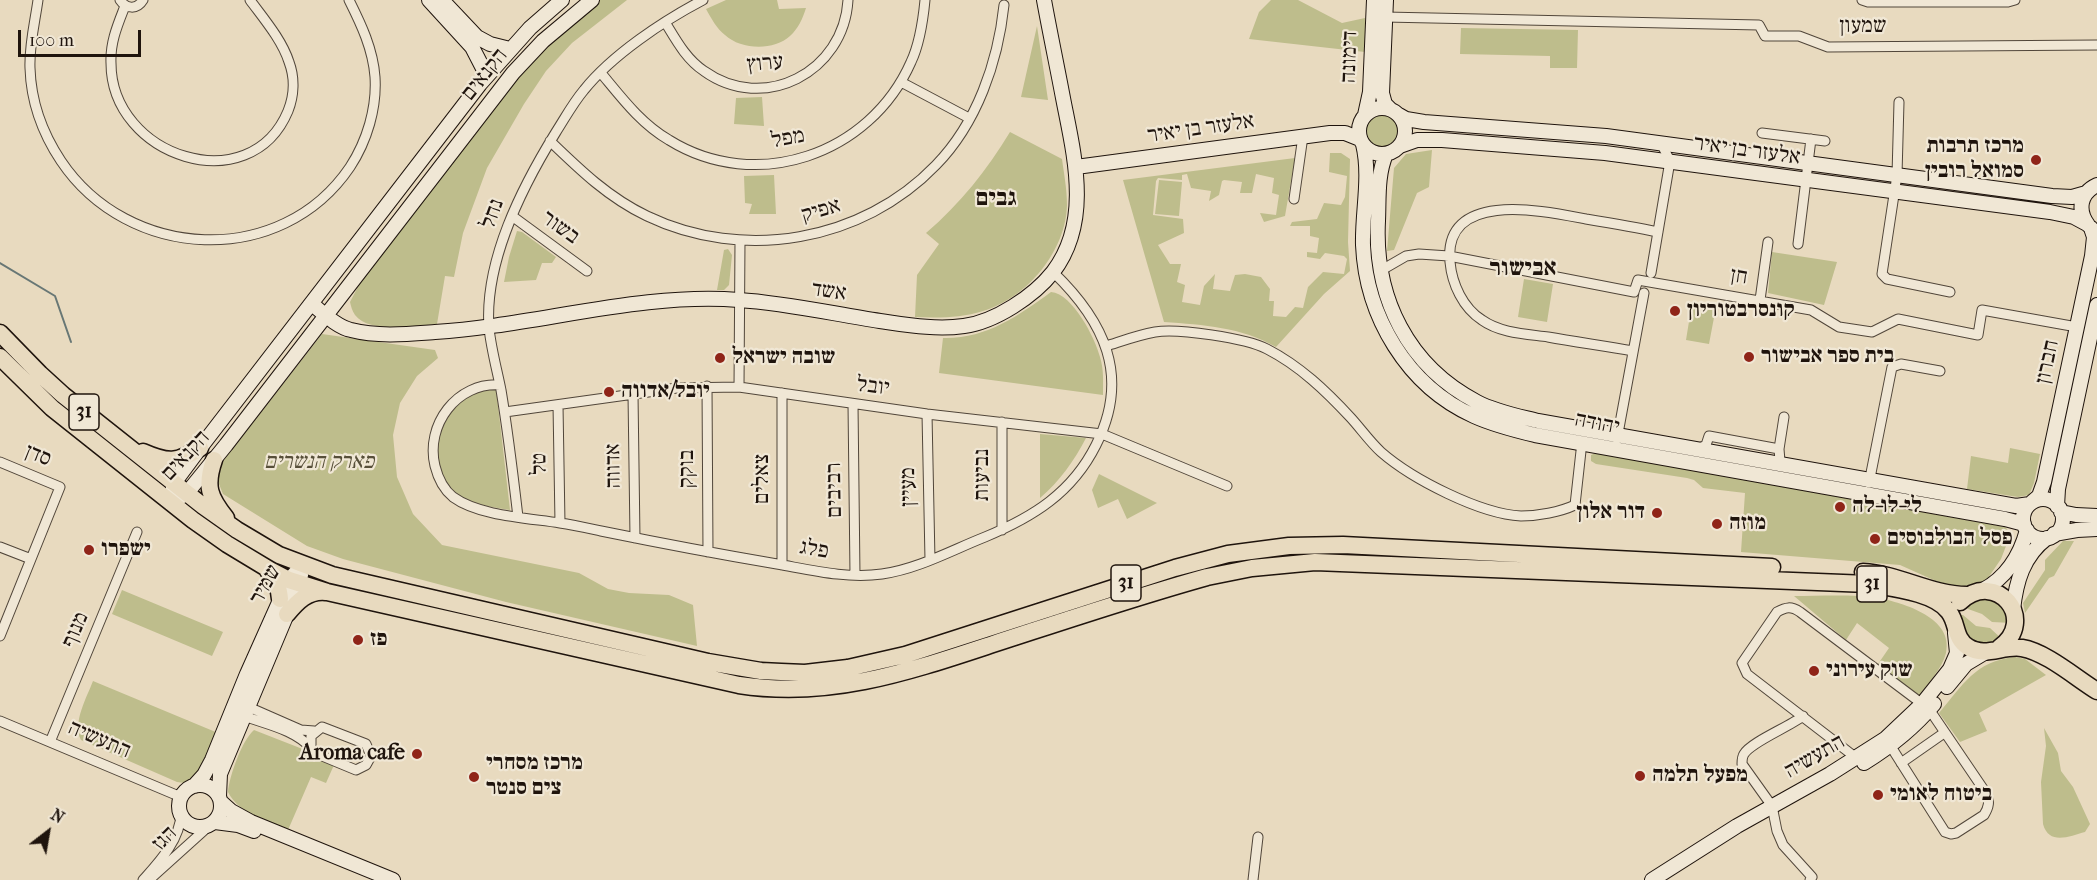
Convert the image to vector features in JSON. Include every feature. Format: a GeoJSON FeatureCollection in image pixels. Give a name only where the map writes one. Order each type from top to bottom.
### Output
{"type":"FeatureCollection","features":[{"type":"Feature","properties":{"kind":"highway","name":"31"},"geometry":{"type":"LineString","coordinates":[[0,333],[40,374],[180,488],[237,530],[279,555],[332,575],[708,662],[760,671],[805,672],[848,668],[905,655],[1175,568],[1228,555],[1289,546],[1343,545],[1870,573],[1952,595],[1991,591],[2005,598],[2029,642],[2044,657]]}},
{"type":"Feature","properties":{"kind":"highway","name":"31"},"geometry":{"type":"LineString","coordinates":[[0,357],[52,408],[170,502],[227,544],[294,582],[337,594],[705,678],[759,688],[806,690],[852,685],[909,671],[1180,585],[1232,571],[1290,563],[1342,562],[1868,584],[1918,594],[1933,600],[1948,611],[1954,627],[1968,647],[1977,651],[2021,648],[2044,657],[2097,691]]}},
{"type":"Feature","properties":{"kind":"highway"},"geometry":{"type":"LineString","coordinates":[[126,445],[160,459],[170,460],[186,457],[200,448]]}},
{"type":"Feature","properties":{"kind":"highway"},"geometry":{"type":"LineString","coordinates":[[214,460],[209,475],[209,490],[216,506],[237,530]]}},
{"type":"Feature","properties":{"kind":"highway"},"geometry":{"type":"LineString","coordinates":[[261,565],[275,579],[284,606],[318,591],[337,594]]}},
{"type":"Feature","properties":{"kind":"highway"},"geometry":{"type":"LineString","coordinates":[[1954,627],[1955,611],[1959,602],[1975,593]]}},
{"type":"Feature","properties":{"kind":"highway"},"geometry":{"type":"LineString","coordinates":[[1993,650],[2011,637],[2014,616]]}},
{"type":"Feature","properties":{"kind":"street"},"geometry":{"type":"LineString","coordinates":[[38,0],[33,27],[30,68],[36,108],[50,145],[73,179],[102,206],[139,227],[182,238],[230,240],[272,230],[308,211],[338,185],[360,152],[372,116],[375,76],[367,36],[349,0]]}},
{"type":"Feature","properties":{"kind":"street"},"geometry":{"type":"LineString","coordinates":[[143,0],[134,7],[122,3],[114,36],[111,64],[115,91],[127,116],[145,136],[168,152],[195,160],[226,160],[251,151],[273,135],[292,102],[294,82],[289,62],[278,40],[250,0]]}},
{"type":"Feature","properties":{"kind":"street"},"geometry":{"type":"LineString","coordinates":[[429,0],[472,47],[487,76]]}},
{"type":"Feature","properties":{"kind":"street"},"geometry":{"type":"LineString","coordinates":[[442,0],[477,37],[490,44],[510,49]]}},
{"type":"Feature","properties":{"kind":"street","name":"הקנאים"},"geometry":{"type":"LineString","coordinates":[[170,502],[180,488],[200,448],[487,76],[530,28],[562,0]]}},
{"type":"Feature","properties":{"kind":"street","name":"הקנאים"},"geometry":{"type":"LineString","coordinates":[[180,488],[214,460],[513,73],[543,41],[592,0]]}},
{"type":"Feature","properties":{"kind":"street","name":"נחל"},"geometry":{"type":"LineString","coordinates":[[518,517],[505,412],[489,328],[494,272],[512,216],[550,141],[584,90],[638,41],[703,0]]}},
{"type":"Feature","properties":{"kind":"street","name":"ערוץ"},"geometry":{"type":"LineString","coordinates":[[665,22],[683,51],[704,71],[733,85],[770,88],[801,78],[818,66],[840,36],[846,19],[848,0]]}},
{"type":"Feature","properties":{"kind":"street","name":"מפל"},"geometry":{"type":"LineString","coordinates":[[601,73],[632,110],[668,140],[709,159],[738,165],[795,161],[837,144],[861,129],[880,112],[901,82],[912,61],[918,42],[925,0]]}},
{"type":"Feature","properties":{"kind":"street","name":"אשד"},"geometry":{"type":"LineString","coordinates":[[312,304],[351,330],[387,334],[489,328],[656,303],[739,300],[924,327],[961,326],[984,320],[1015,305],[1038,288],[1053,272],[1066,247],[1076,215],[1076,167],[1044,0]]}},
{"type":"Feature","properties":{"kind":"street","name":"דימונה"},"geometry":{"type":"LineString","coordinates":[[1363,119],[1369,102],[1374,0]]}},
{"type":"Feature","properties":{"kind":"street","name":"דימונה"},"geometry":{"type":"LineString","coordinates":[[1386,0],[1382,93],[1385,104],[1394,112]]}},
{"type":"Feature","properties":{"kind":"street"},"geometry":{"type":"LineString","coordinates":[[1862,0],[1868,2],[2008,2],[2015,0]]}},
{"type":"Feature","properties":{"kind":"street","name":"אפיק"},"geometry":{"type":"LineString","coordinates":[[550,141],[584,174],[605,190],[648,217],[679,229],[740,241],[787,240],[808,236],[860,220],[901,195],[936,165],[951,147],[984,88],[994,62],[1004,5]]}},
{"type":"Feature","properties":{"kind":"street","name":"שמעון"},"geometry":{"type":"LineString","coordinates":[[1385,17],[1759,26],[1765,36],[1799,36],[1828,47],[2097,45]]}},
{"type":"Feature","properties":{"kind":"street"},"geometry":{"type":"LineString","coordinates":[[901,82],[969,118]]}},
{"type":"Feature","properties":{"kind":"street"},"geometry":{"type":"LineString","coordinates":[[1899,102],[1897,175],[1882,274],[1887,279],[1950,292]]}},
{"type":"Feature","properties":{"kind":"street"},"geometry":{"type":"LineString","coordinates":[[1377,108],[1394,112],[1405,130],[1403,141],[1400,146],[1386,154],[1373,153],[1361,141],[1363,119],[1377,108]]}},
{"type":"Feature","properties":{"kind":"street","name":"אלעזר בן יאיר"},"geometry":{"type":"LineString","coordinates":[[1394,112],[1406,119],[1424,122],[1561,132],[1661,143],[2052,196],[2072,196],[2093,186]]}},
{"type":"Feature","properties":{"kind":"street","name":"אלעזר בן יאיר"},"geometry":{"type":"LineString","coordinates":[[1330,133],[1346,129],[1363,119]]}},
{"type":"Feature","properties":{"kind":"street","name":"אלעזר בן יאיר"},"geometry":{"type":"LineString","coordinates":[[1076,167],[1330,133],[1345,133],[1361,141]]}},
{"type":"Feature","properties":{"kind":"street"},"geometry":{"type":"LineString","coordinates":[[1762,133],[1825,141]]}},
{"type":"Feature","properties":{"kind":"street"},"geometry":{"type":"LineString","coordinates":[[1294,199],[1303,136]]}},
{"type":"Feature","properties":{"kind":"street","name":"אלעזר בן יאיר"},"geometry":{"type":"LineString","coordinates":[[1400,146],[1417,140],[1442,140],[1560,148],[1670,161],[2057,214],[2074,217],[2092,228]]}},
{"type":"Feature","properties":{"kind":"street"},"geometry":{"type":"LineString","coordinates":[[1798,244],[1811,140]]}},
{"type":"Feature","properties":{"kind":"street","name":"יהודה"},"geometry":{"type":"LineString","coordinates":[[1361,141],[1366,160],[1363,232],[1366,273],[1377,314],[1399,352],[1418,375],[1435,391],[1473,416],[1516,430],[1582,442],[1617,442],[1698,449],[1784,465],[2019,522],[2025,527]]}},
{"type":"Feature","properties":{"kind":"street"},"geometry":{"type":"LineString","coordinates":[[1651,273],[1670,161],[1661,143]]}},
{"type":"Feature","properties":{"kind":"street","name":"יהודה"},"geometry":{"type":"LineString","coordinates":[[1386,154],[1380,173],[1377,232],[1380,271],[1386,296],[1402,331],[1428,365],[1455,388],[1479,403],[1507,413],[1617,442],[1868,487],[2016,506],[2031,503]]}},
{"type":"Feature","properties":{"kind":"street","name":"חברון"},"geometry":{"type":"LineString","coordinates":[[2031,503],[2039,496],[2044,482],[2092,256],[2094,237],[2092,228],[2081,212],[2081,205],[2093,186]]}},
{"type":"Feature","properties":{"kind":"street"},"geometry":{"type":"LineString","coordinates":[[1633,351],[1512,332],[1481,320],[1460,297],[1450,270],[1449,256],[1453,237],[1466,222],[1476,215],[1502,209],[1537,210],[1658,232]]}},
{"type":"Feature","properties":{"kind":"street","name":"בשור"},"geometry":{"type":"LineString","coordinates":[[512,216],[587,271]]}},
{"type":"Feature","properties":{"kind":"street"},"geometry":{"type":"LineString","coordinates":[[739,387],[740,241]]}},
{"type":"Feature","properties":{"kind":"street"},"geometry":{"type":"LineString","coordinates":[[1760,300],[1768,242]]}},
{"type":"Feature","properties":{"kind":"street","name":"חן"},"geometry":{"type":"LineString","coordinates":[[1380,271],[1406,256],[1419,254],[1449,256],[1634,291],[1638,280],[1760,300],[1811,310],[1839,327],[1872,332],[1898,319],[1978,335],[1982,310],[2077,327]]}},
{"type":"Feature","properties":{"kind":"street","name":"פלג"},"geometry":{"type":"LineString","coordinates":[[500,385],[490,384],[462,394],[442,417],[435,432],[432,446],[438,476],[446,491],[455,498],[478,508],[518,517],[783,565],[855,575],[902,570],[1002,530],[1030,516],[1059,495],[1091,457],[1102,434],[1111,392],[1112,377],[1106,346],[1088,311],[1053,272]]}},
{"type":"Feature","properties":{"kind":"street"},"geometry":{"type":"LineString","coordinates":[[302,346],[327,331],[351,330],[343,314],[345,289]]}},
{"type":"Feature","properties":{"kind":"street"},"geometry":{"type":"LineString","coordinates":[[1617,442],[1644,293]]}},
{"type":"Feature","properties":{"kind":"street","name":"חברון"},"geometry":{"type":"LineString","coordinates":[[2059,509],[2058,489],[2091,358],[2097,305]]}},
{"type":"Feature","properties":{"kind":"street"},"geometry":{"type":"LineString","coordinates":[[1106,346],[1156,331],[1222,336],[1264,347],[1302,369],[1381,452],[1448,493],[1496,512],[1523,516],[1536,515],[1575,505],[1582,442]]}},
{"type":"Feature","properties":{"kind":"street"},"geometry":{"type":"LineString","coordinates":[[1868,487],[1892,367],[1901,364],[1941,371]]}},
{"type":"Feature","properties":{"kind":"street","name":"יובל"},"geometry":{"type":"LineString","coordinates":[[505,412],[707,386],[739,387],[854,405],[1102,434],[1227,486]]}},
{"type":"Feature","properties":{"kind":"street","name":"בוקק"},"geometry":{"type":"LineString","coordinates":[[707,386],[708,552]]}},
{"type":"Feature","properties":{"kind":"street","name":"צאלים"},"geometry":{"type":"LineString","coordinates":[[782,393],[783,565]]}},
{"type":"Feature","properties":{"kind":"street","name":"אדווה"},"geometry":{"type":"LineString","coordinates":[[633,394],[635,538]]}},
{"type":"Feature","properties":{"kind":"street","name":"טל"},"geometry":{"type":"LineString","coordinates":[[558,405],[560,523]]}},
{"type":"Feature","properties":{"kind":"street","name":"רביבים"},"geometry":{"type":"LineString","coordinates":[[854,405],[855,575]]}},
{"type":"Feature","properties":{"kind":"street","name":"מעיין"},"geometry":{"type":"LineString","coordinates":[[927,414],[930,560]]}},
{"type":"Feature","properties":{"kind":"street"},"geometry":{"type":"LineString","coordinates":[[1784,417],[1779,449],[1780,460],[1784,465]]}},
{"type":"Feature","properties":{"kind":"street","name":"נביעות"},"geometry":{"type":"LineString","coordinates":[[1002,422],[1002,530]]}},
{"type":"Feature","properties":{"kind":"street"},"geometry":{"type":"LineString","coordinates":[[1698,449],[1706,445],[1709,436],[1779,449]]}},
{"type":"Feature","properties":{"kind":"street","name":"סדן"},"geometry":{"type":"LineString","coordinates":[[0,462],[60,487],[31,559]]}},
{"type":"Feature","properties":{"kind":"street"},"geometry":{"type":"LineString","coordinates":[[1975,593],[2004,576],[2023,548],[2024,513],[2031,503],[2048,500],[2059,509],[2076,515],[2097,516]]}},
{"type":"Feature","properties":{"kind":"street"},"geometry":{"type":"LineString","coordinates":[[2014,616],[2019,577],[2031,553],[2051,536],[2062,522],[2059,509]]}},
{"type":"Feature","properties":{"kind":"street"},"geometry":{"type":"LineString","coordinates":[[2025,527],[2036,537],[2097,529]]}},
{"type":"Feature","properties":{"kind":"street","name":"מנוף"},"geometry":{"type":"LineString","coordinates":[[50,742],[137,532]]}},
{"type":"Feature","properties":{"kind":"street"},"geometry":{"type":"LineString","coordinates":[[0,547],[31,559],[0,636]]}},
{"type":"Feature","properties":{"kind":"street","name":"שמיר"},"geometry":{"type":"LineString","coordinates":[[194,786],[207,770],[240,709],[303,564]]}},
{"type":"Feature","properties":{"kind":"street"},"geometry":{"type":"LineString","coordinates":[[1859,761],[1747,674],[1742,663],[1777,612],[1784,608],[1793,608],[1800,612],[1926,707],[1988,798],[1989,804],[1984,815],[1956,833],[1945,832],[1888,742]]}},
{"type":"Feature","properties":{"kind":"street","name":"התעשיה"},"geometry":{"type":"LineString","coordinates":[[1926,707],[1950,669],[1957,653],[1954,627]]}},
{"type":"Feature","properties":{"kind":"street","name":"התעשיה"},"geometry":{"type":"LineString","coordinates":[[1654,880],[1773,811],[1834,782],[1859,761],[1888,742],[1926,707],[1966,664],[1993,650]]}},
{"type":"Feature","properties":{"kind":"street"},"geometry":{"type":"LineString","coordinates":[[240,709],[301,730],[314,731],[322,727],[341,733],[366,744],[371,756],[366,765],[356,770],[315,753],[303,740],[240,709]]}},
{"type":"Feature","properties":{"kind":"street","name":"שמיר"},"geometry":{"type":"LineString","coordinates":[[220,799],[220,774],[240,709]]}},
{"type":"Feature","properties":{"kind":"street"},"geometry":{"type":"LineString","coordinates":[[1803,716],[1750,748],[1742,756],[1742,764],[1773,811],[1783,845],[1812,877],[1810,880]]}},
{"type":"Feature","properties":{"kind":"street","name":"התעשיה"},"geometry":{"type":"LineString","coordinates":[[0,721],[181,798]]}},
{"type":"Feature","properties":{"kind":"street"},"geometry":{"type":"LineString","coordinates":[[311,748],[311,736],[314,731]]}},
{"type":"Feature","properties":{"kind":"street"},"geometry":{"type":"LineString","coordinates":[[1901,763],[1944,733]]}},
{"type":"Feature","properties":{"kind":"street"},"geometry":{"type":"LineString","coordinates":[[373,880],[248,829],[212,824],[200,827],[192,825],[181,814],[179,804],[181,798],[187,789],[194,786],[205,785],[213,788],[231,811],[251,822],[393,880]]}},
{"type":"Feature","properties":{"kind":"street"},"geometry":{"type":"LineString","coordinates":[[212,824],[221,811],[220,799]]}},
{"type":"Feature","properties":{"kind":"street","name":"הגז"},"geometry":{"type":"LineString","coordinates":[[142,880],[159,863],[174,839],[181,825],[181,814]]}},
{"type":"Feature","properties":{"kind":"street","name":"הגז"},"geometry":{"type":"LineString","coordinates":[[149,880],[212,824]]}},
{"type":"Feature","properties":{"kind":"street"},"geometry":{"type":"LineString","coordinates":[[1253,880],[1258,837]]}},
{"type":"Feature","properties":{"kind":"green space"},"geometry":{"type":"Polygon","coordinates":[[[598,0],[627,0],[572,43],[546,71],[524,104],[487,168],[463,233],[454,277],[445,276],[437,324],[382,327],[362,321],[354,313],[350,302],[362,279],[517,77],[548,42],[598,0]]]}},
{"type":"Feature","properties":{"kind":"green space"},"geometry":{"type":"Polygon","coordinates":[[[726,0],[777,0],[779,9],[806,8],[795,30],[783,41],[767,46],[748,46],[722,33],[706,9],[726,0]]]}},
{"type":"Feature","properties":{"kind":"green space"},"geometry":{"type":"Polygon","coordinates":[[[1271,0],[1298,0],[1342,23],[1365,18],[1365,52],[1249,39],[1259,12],[1271,0]]]}},
{"type":"Feature","properties":{"kind":"green space"},"geometry":{"type":"Polygon","coordinates":[[[1037,26],[1048,100],[1021,97],[1037,26]]]}},
{"type":"Feature","properties":{"kind":"green space"},"geometry":{"type":"Polygon","coordinates":[[[1461,28],[1578,30],[1577,68],[1550,68],[1550,56],[1460,54],[1461,28]]]}},
{"type":"Feature","properties":{"kind":"green space"},"geometry":{"type":"Polygon","coordinates":[[[762,97],[764,126],[734,124],[736,98],[762,97]]]}},
{"type":"Feature","properties":{"kind":"green space"},"geometry":{"type":"Polygon","coordinates":[[[1382,112],[1396,117],[1401,131],[1396,145],[1382,150],[1368,145],[1363,131],[1368,117],[1382,112]]]}},
{"type":"Feature","properties":{"kind":"green space"},"geometry":{"type":"Polygon","coordinates":[[[1010,132],[1062,159],[1067,205],[1060,239],[1052,255],[1029,284],[999,305],[966,315],[915,317],[917,275],[939,244],[926,233],[972,186],[1010,132]]]}},
{"type":"Feature","properties":{"kind":"green space"},"geometry":{"type":"Polygon","coordinates":[[[1432,150],[1429,187],[1417,193],[1394,250],[1387,251],[1394,168],[1406,154],[1432,150]]]}},
{"type":"Feature","properties":{"kind":"green space"},"geometry":{"type":"Polygon","coordinates":[[[1330,153],[1341,153],[1350,159],[1348,242],[1350,271],[1324,294],[1276,347],[1236,331],[1164,322],[1123,180],[1295,158],[1285,216],[1264,222],[1260,213],[1276,215],[1279,195],[1272,193],[1274,178],[1256,174],[1252,193],[1240,193],[1242,182],[1224,180],[1219,195],[1209,201],[1211,191],[1191,188],[1187,174],[1182,175],[1182,180],[1158,178],[1153,215],[1183,219],[1184,233],[1158,245],[1170,264],[1181,264],[1177,282],[1185,285],[1182,302],[1200,305],[1204,286],[1215,274],[1213,289],[1230,291],[1235,275],[1245,274],[1261,277],[1270,289],[1269,301],[1274,301],[1273,316],[1286,317],[1295,307],[1303,308],[1308,287],[1323,272],[1344,274],[1347,259],[1344,256],[1325,253],[1320,259],[1307,257],[1307,252],[1317,253],[1319,238],[1310,236],[1310,226],[1290,226],[1292,222],[1317,219],[1324,203],[1341,205],[1345,197],[1347,176],[1329,172],[1330,153]]]}},
{"type":"Feature","properties":{"kind":"green space"},"geometry":{"type":"Polygon","coordinates":[[[774,175],[776,214],[749,214],[752,204],[745,203],[744,176],[774,175]]]}},
{"type":"Feature","properties":{"kind":"green space"},"geometry":{"type":"Polygon","coordinates":[[[1159,180],[1182,182],[1179,216],[1155,214],[1159,180]]]}},
{"type":"Feature","properties":{"kind":"green space"},"geometry":{"type":"Polygon","coordinates":[[[517,231],[522,232],[556,257],[552,263],[542,263],[536,280],[504,282],[509,257],[517,231]]]}},
{"type":"Feature","properties":{"kind":"green space"},"geometry":{"type":"Polygon","coordinates":[[[728,249],[732,255],[729,285],[724,290],[717,290],[724,250],[728,249]]]}},
{"type":"Feature","properties":{"kind":"green space"},"geometry":{"type":"Polygon","coordinates":[[[1772,252],[1837,262],[1824,305],[1768,293],[1772,252]]]}},
{"type":"Feature","properties":{"kind":"green space"},"geometry":{"type":"Polygon","coordinates":[[[1524,279],[1553,284],[1547,322],[1518,317],[1524,279]]]}},
{"type":"Feature","properties":{"kind":"green space"},"geometry":{"type":"Polygon","coordinates":[[[1051,292],[1067,300],[1075,308],[1088,329],[1101,362],[1103,395],[939,373],[943,338],[973,335],[987,330],[1014,317],[1051,292]]]}},
{"type":"Feature","properties":{"kind":"green space"},"geometry":{"type":"Polygon","coordinates":[[[1692,303],[1716,307],[1709,344],[1686,340],[1692,303]]]}},
{"type":"Feature","properties":{"kind":"green space","name":"פארק הנשרים"},"geometry":{"type":"Polygon","coordinates":[[[322,334],[435,350],[438,358],[417,376],[400,403],[393,435],[397,477],[413,514],[442,545],[579,573],[608,589],[629,593],[669,595],[693,605],[697,646],[506,602],[343,559],[307,546],[223,494],[217,479],[220,465],[322,334]]]}},
{"type":"Feature","properties":{"kind":"green space"},"geometry":{"type":"Polygon","coordinates":[[[496,388],[510,510],[489,507],[457,494],[443,475],[438,454],[439,440],[449,414],[469,396],[481,390],[496,388]]]}},
{"type":"Feature","properties":{"kind":"green space"},"geometry":{"type":"Polygon","coordinates":[[[1040,434],[1086,438],[1066,470],[1040,498],[1040,434]]]}},
{"type":"Feature","properties":{"kind":"green space"},"geometry":{"type":"Polygon","coordinates":[[[2010,448],[2040,454],[2029,495],[2018,497],[1967,489],[1971,456],[2008,463],[2010,448]]]}},
{"type":"Feature","properties":{"kind":"green space"},"geometry":{"type":"Polygon","coordinates":[[[1596,453],[2005,527],[2011,533],[2001,559],[1986,581],[1956,588],[1900,565],[1741,552],[1745,493],[1703,488],[1694,480],[1687,478],[1596,464],[1591,461],[1591,455],[1596,453]]]}},
{"type":"Feature","properties":{"kind":"green space"},"geometry":{"type":"Polygon","coordinates":[[[1099,474],[1157,503],[1127,519],[1118,499],[1098,508],[1092,490],[1099,474]]]}},
{"type":"Feature","properties":{"kind":"green space"},"geometry":{"type":"Polygon","coordinates":[[[2063,541],[2074,541],[2054,576],[2049,578],[2025,613],[2023,603],[2045,570],[2045,560],[2063,541]]]}},
{"type":"Feature","properties":{"kind":"green space"},"geometry":{"type":"Polygon","coordinates":[[[122,590],[223,632],[212,656],[112,614],[122,590]]]}},
{"type":"Feature","properties":{"kind":"green space"},"geometry":{"type":"Polygon","coordinates":[[[1794,596],[1878,598],[1913,608],[1925,614],[1942,630],[1946,641],[1944,659],[1919,696],[1878,664],[1889,648],[1857,623],[1846,640],[1794,596]]]}},
{"type":"Feature","properties":{"kind":"green space"},"geometry":{"type":"Polygon","coordinates":[[[1970,598],[2001,599],[2012,623],[1992,622],[1982,614],[1968,609],[1964,604],[1970,598]]]}},
{"type":"Feature","properties":{"kind":"green space"},"geometry":{"type":"Polygon","coordinates":[[[1959,615],[1963,615],[1976,626],[1990,628],[2003,640],[1989,647],[1969,642],[1959,615]]]}},
{"type":"Feature","properties":{"kind":"green space"},"geometry":{"type":"Polygon","coordinates":[[[2015,657],[2025,659],[2046,675],[1979,713],[1987,731],[1960,742],[1939,713],[1963,684],[1980,669],[2001,659],[2015,657]]]}},
{"type":"Feature","properties":{"kind":"green space"},"geometry":{"type":"Polygon","coordinates":[[[93,681],[218,733],[198,775],[189,782],[177,782],[81,740],[79,718],[93,681]]]}},
{"type":"Feature","properties":{"kind":"green space"},"geometry":{"type":"Polygon","coordinates":[[[2044,728],[2058,753],[2061,771],[2073,787],[2090,824],[2085,832],[2061,838],[2055,837],[2046,831],[2043,824],[2041,782],[2046,746],[2044,728]]]}},
{"type":"Feature","properties":{"kind":"green space"},"geometry":{"type":"Polygon","coordinates":[[[254,730],[300,748],[334,765],[326,783],[311,777],[288,830],[246,811],[233,800],[228,792],[237,759],[254,730]]]}},
{"type":"Feature","properties":{"kind":"waterway"},"geometry":{"type":"LineString","coordinates":[[0,263],[55,296],[71,342]]}},
{"type":"Feature","properties":{"kind":"place","name":"מרכז תרבות סמואל רובין"},"geometry":{"type":"Point","coordinates":[2036,160]}},
{"type":"Feature","properties":{"kind":"place","name":"קונסרבטוריון"},"geometry":{"type":"Point","coordinates":[1675,311]}},
{"type":"Feature","properties":{"kind":"place","name":"בית ספר אבישור"},"geometry":{"type":"Point","coordinates":[1749,357]}},
{"type":"Feature","properties":{"kind":"place","name":"שובה ישראל"},"geometry":{"type":"Point","coordinates":[720,358]}},
{"type":"Feature","properties":{"kind":"place","name":"יובל/אדווה"},"geometry":{"type":"Point","coordinates":[609,392]}},
{"type":"Feature","properties":{"kind":"place","name":"לי-לו-לה"},"geometry":{"type":"Point","coordinates":[1840,507]}},
{"type":"Feature","properties":{"kind":"place","name":"דור אלון"},"geometry":{"type":"Point","coordinates":[1657,513]}},
{"type":"Feature","properties":{"kind":"place","name":"מוזה"},"geometry":{"type":"Point","coordinates":[1717,524]}},
{"type":"Feature","properties":{"kind":"place","name":"פסל הבולבוסים"},"geometry":{"type":"Point","coordinates":[1875,539]}},
{"type":"Feature","properties":{"kind":"place","name":"ישפרו"},"geometry":{"type":"Point","coordinates":[89,550]}},
{"type":"Feature","properties":{"kind":"place","name":"פז"},"geometry":{"type":"Point","coordinates":[358,640]}},
{"type":"Feature","properties":{"kind":"place","name":"שוק עירוני"},"geometry":{"type":"Point","coordinates":[1814,671]}},
{"type":"Feature","properties":{"kind":"place","name":"Aroma cafe"},"geometry":{"type":"Point","coordinates":[417,754]}},
{"type":"Feature","properties":{"kind":"place","name":"מפעל תלמה"},"geometry":{"type":"Point","coordinates":[1640,776]}},
{"type":"Feature","properties":{"kind":"place","name":"מרכז מסחרי צים סנטר"},"geometry":{"type":"Point","coordinates":[474,777]}},
{"type":"Feature","properties":{"kind":"place","name":"ביטוח לאומי"},"geometry":{"type":"Point","coordinates":[1878,795]}},
{"type":"Feature","properties":{"kind":"district","name":"גבים"},"geometry":{"type":"Point","coordinates":[996,199]}},
{"type":"Feature","properties":{"kind":"district","name":"אבישור"},"geometry":{"type":"Point","coordinates":[1523,269]}}]}
